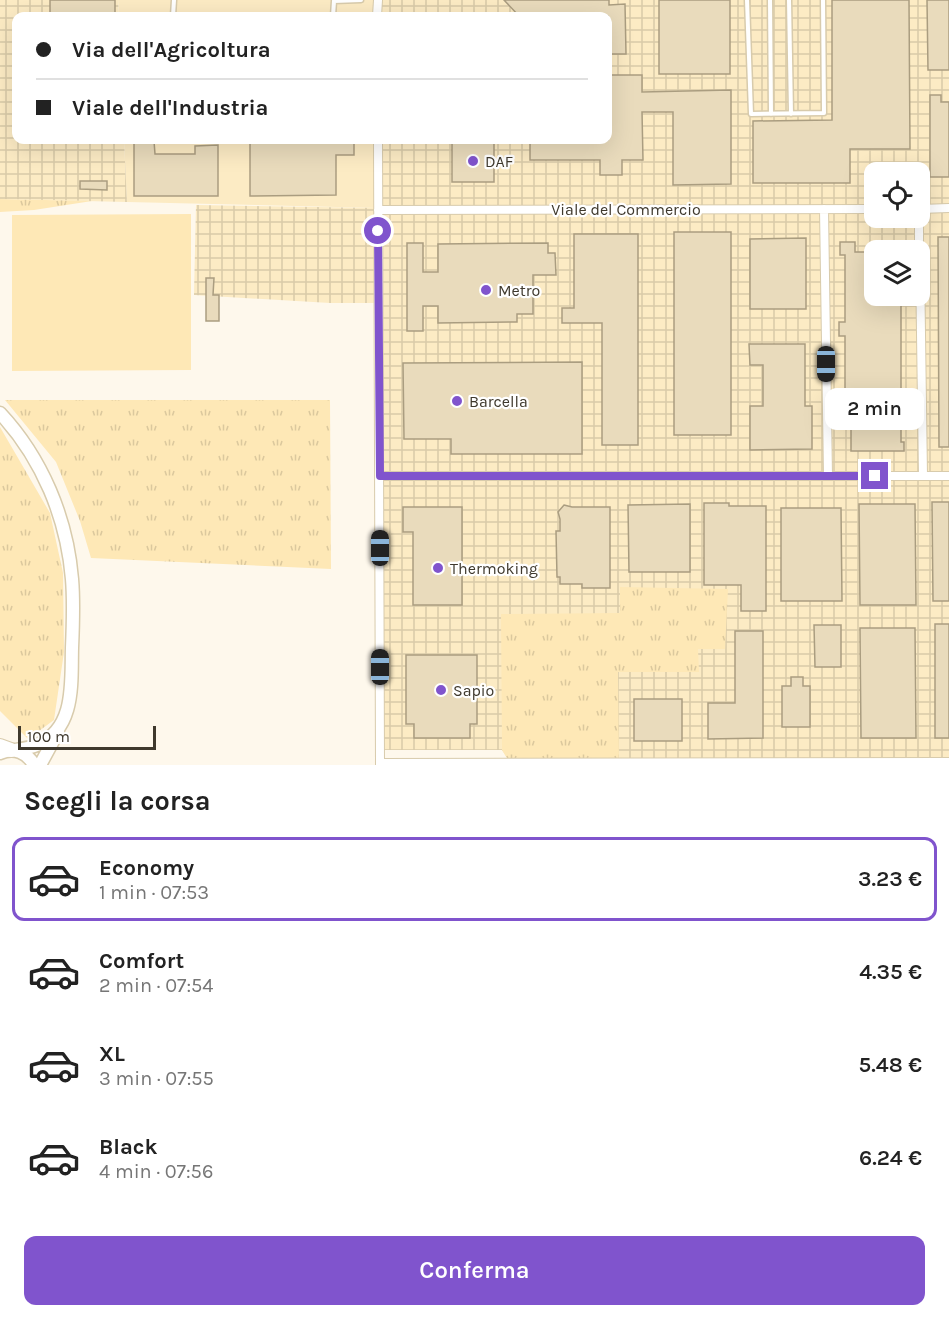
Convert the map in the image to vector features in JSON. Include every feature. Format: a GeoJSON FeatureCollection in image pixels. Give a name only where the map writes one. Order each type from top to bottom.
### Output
{"type":"FeatureCollection","features":[{"type":"Feature","properties":{"kind":"main road"},"geometry":{"type":"LineString","coordinates":[[0,413],[22,440],[39,469],[59,513],[68,547],[73,588],[67,713],[40,765]]}},
{"type":"Feature","properties":{"kind":"main road"},"geometry":{"type":"LineString","coordinates":[[7,750],[38,744],[50,737],[62,725]]}},
{"type":"Feature","properties":{"kind":"main road"},"geometry":{"type":"LineString","coordinates":[[7,750],[20,752],[29,757],[34,765]]}},
{"type":"Feature","properties":{"kind":"street"},"geometry":{"type":"LineString","coordinates":[[378,144],[380,764],[949,762]]}},
{"type":"Feature","properties":{"kind":"street"},"geometry":{"type":"LineString","coordinates":[[930,208],[949,208]]}},
{"type":"Feature","properties":{"kind":"street"},"geometry":{"type":"LineString","coordinates":[[824,209],[828,476]]}},
{"type":"Feature","properties":{"kind":"street","name":"Viale del Commercio"},"geometry":{"type":"LineString","coordinates":[[378,210],[864,209]]}},
{"type":"Feature","properties":{"kind":"street"},"geometry":{"type":"LineString","coordinates":[[921,306],[923,476]]}},
{"type":"Feature","properties":{"kind":"street"},"geometry":{"type":"LineString","coordinates":[[380,476],[949,476]]}},
{"type":"Feature","properties":{"kind":"lane"},"geometry":{"type":"LineString","coordinates":[[333,12],[334,2],[361,0]]}},
{"type":"Feature","properties":{"kind":"lane"},"geometry":{"type":"LineString","coordinates":[[747,0],[751,114],[824,114],[823,0]]}},
{"type":"Feature","properties":{"kind":"lane"},"geometry":{"type":"LineString","coordinates":[[770,0],[771,114]]}},
{"type":"Feature","properties":{"kind":"lane"},"geometry":{"type":"LineString","coordinates":[[789,0],[791,114]]}},
{"type":"Feature","properties":{"kind":"shaded area"},"geometry":{"type":"Polygon","coordinates":[[[0,0],[118,0],[119,12],[12,12],[12,144],[124,144],[127,202],[0,199],[0,0]]]}},
{"type":"Feature","properties":{"kind":"shaded area"},"geometry":{"type":"Polygon","coordinates":[[[118,0],[379,0],[379,12],[119,12],[118,0]]]}},
{"type":"Feature","properties":{"kind":"shaded area"},"geometry":{"type":"Polygon","coordinates":[[[379,0],[949,0],[949,765],[510,763],[502,750],[379,750],[378,303],[330,303],[194,295],[196,205],[378,208],[378,144],[612,144],[612,12],[379,12],[379,0]]]}},
{"type":"Feature","properties":{"kind":"shaded area"},"geometry":{"type":"Polygon","coordinates":[[[124,144],[378,144],[378,208],[127,202],[124,144]]]}},
{"type":"Feature","properties":{"kind":"green space"},"geometry":{"type":"Polygon","coordinates":[[[0,199],[92,201],[34,210],[0,212],[0,199]]]}},
{"type":"Feature","properties":{"kind":"green space"},"geometry":{"type":"Polygon","coordinates":[[[191,214],[191,370],[12,371],[12,215],[191,214]]]}},
{"type":"Feature","properties":{"kind":"green space"},"geometry":{"type":"Polygon","coordinates":[[[5,400],[330,400],[331,569],[91,558],[80,521],[56,462],[5,400]]]}},
{"type":"Feature","properties":{"kind":"green space"},"geometry":{"type":"Polygon","coordinates":[[[0,427],[50,513],[63,573],[64,652],[54,720],[28,739],[0,711],[0,427]]]}},
{"type":"Feature","properties":{"kind":"green space"},"geometry":{"type":"Polygon","coordinates":[[[620,587],[728,589],[725,649],[698,649],[699,672],[618,672],[619,761],[510,763],[502,750],[501,614],[620,613],[620,587]]]}},
{"type":"Feature","properties":{"kind":"building"},"geometry":{"type":"Polygon","coordinates":[[[50,0],[115,0],[115,12],[50,12],[50,0]]]}},
{"type":"Feature","properties":{"kind":"building"},"geometry":{"type":"Polygon","coordinates":[[[504,0],[609,0],[609,5],[625,4],[626,54],[612,54],[612,12],[515,12],[504,0]]]}},
{"type":"Feature","properties":{"kind":"building"},"geometry":{"type":"Polygon","coordinates":[[[659,0],[730,0],[730,74],[659,74],[659,0]]]}},
{"type":"Feature","properties":{"kind":"building"},"geometry":{"type":"Polygon","coordinates":[[[832,0],[909,0],[910,149],[850,149],[850,183],[753,183],[753,121],[832,120],[832,0]]]}},
{"type":"Feature","properties":{"kind":"building"},"geometry":{"type":"Polygon","coordinates":[[[927,0],[949,0],[949,70],[928,70],[927,0]]]}},
{"type":"Feature","properties":{"kind":"building"},"geometry":{"type":"Polygon","coordinates":[[[612,75],[642,75],[642,92],[731,90],[731,184],[673,185],[673,112],[642,112],[643,160],[622,160],[622,175],[600,175],[600,160],[530,160],[530,144],[612,144],[612,75]]]}},
{"type":"Feature","properties":{"kind":"building"},"geometry":{"type":"Polygon","coordinates":[[[930,95],[941,95],[941,102],[949,102],[949,177],[930,177],[930,95]]]}},
{"type":"Feature","properties":{"kind":"building"},"geometry":{"type":"Polygon","coordinates":[[[134,144],[154,144],[155,154],[195,154],[195,146],[218,145],[218,196],[134,196],[134,144]]]}},
{"type":"Feature","properties":{"kind":"building"},"geometry":{"type":"Polygon","coordinates":[[[250,144],[354,144],[354,155],[336,155],[336,195],[250,196],[250,144]]]}},
{"type":"Feature","properties":{"kind":"building","name":"DAF"},"geometry":{"type":"Polygon","coordinates":[[[452,144],[494,144],[494,182],[452,182],[452,144]]]}},
{"type":"Feature","properties":{"kind":"building"},"geometry":{"type":"Polygon","coordinates":[[[80,181],[107,181],[107,190],[80,189],[80,181]]]}},
{"type":"Feature","properties":{"kind":"building"},"geometry":{"type":"Polygon","coordinates":[[[674,232],[731,232],[731,435],[674,435],[674,232]]]}},
{"type":"Feature","properties":{"kind":"building"},"geometry":{"type":"Polygon","coordinates":[[[574,234],[638,234],[638,445],[602,445],[602,323],[562,323],[562,308],[574,308],[574,234]]]}},
{"type":"Feature","properties":{"kind":"building"},"geometry":{"type":"Polygon","coordinates":[[[938,237],[949,237],[949,447],[939,447],[938,237]]]}},
{"type":"Feature","properties":{"kind":"building"},"geometry":{"type":"Polygon","coordinates":[[[806,238],[806,309],[750,309],[750,239],[806,238]]]}},
{"type":"Feature","properties":{"kind":"building"},"geometry":{"type":"Polygon","coordinates":[[[840,242],[855,242],[855,252],[864,252],[864,306],[901,306],[901,442],[904,442],[904,451],[851,451],[851,420],[845,421],[845,336],[839,336],[839,322],[845,322],[845,255],[840,255],[840,242]]]}},
{"type":"Feature","properties":{"kind":"building","name":"Metro"},"geometry":{"type":"Polygon","coordinates":[[[407,243],[423,243],[423,272],[438,272],[438,244],[548,243],[548,253],[555,253],[556,275],[533,275],[533,314],[517,314],[517,322],[438,323],[438,306],[423,306],[423,331],[407,331],[407,243]]]}},
{"type":"Feature","properties":{"kind":"building"},"geometry":{"type":"Polygon","coordinates":[[[206,278],[214,278],[213,295],[219,295],[219,321],[206,321],[206,278]]]}},
{"type":"Feature","properties":{"kind":"building"},"geometry":{"type":"Polygon","coordinates":[[[749,344],[805,344],[805,406],[812,406],[812,449],[750,450],[750,406],[763,406],[763,365],[750,365],[749,344]]]}},
{"type":"Feature","properties":{"kind":"building"},"geometry":{"type":"Polygon","coordinates":[[[582,362],[582,454],[451,454],[451,439],[404,439],[403,363],[582,362]]]}},
{"type":"Feature","properties":{"kind":"building"},"geometry":{"type":"Polygon","coordinates":[[[932,502],[949,502],[949,601],[933,601],[932,502]]]}},
{"type":"Feature","properties":{"kind":"building"},"geometry":{"type":"Polygon","coordinates":[[[704,503],[766,506],[766,611],[741,611],[741,585],[704,585],[704,503]]]}},
{"type":"Feature","properties":{"kind":"building"},"geometry":{"type":"Polygon","coordinates":[[[690,504],[690,572],[629,572],[628,505],[690,504]]]}},
{"type":"Feature","properties":{"kind":"building"},"geometry":{"type":"Polygon","coordinates":[[[859,504],[915,504],[916,605],[860,605],[859,504]]]}},
{"type":"Feature","properties":{"kind":"building"},"geometry":{"type":"Polygon","coordinates":[[[564,505],[610,507],[610,588],[582,588],[582,584],[560,584],[560,577],[557,577],[556,531],[560,531],[558,512],[564,505]]]}},
{"type":"Feature","properties":{"kind":"building","name":"Thermoking"},"geometry":{"type":"Polygon","coordinates":[[[403,507],[462,507],[462,605],[413,605],[413,532],[403,532],[403,507]]]}},
{"type":"Feature","properties":{"kind":"building"},"geometry":{"type":"Polygon","coordinates":[[[781,508],[841,508],[842,601],[781,601],[781,508]]]}},
{"type":"Feature","properties":{"kind":"building"},"geometry":{"type":"Polygon","coordinates":[[[935,624],[949,624],[949,738],[935,738],[935,624]]]}},
{"type":"Feature","properties":{"kind":"building"},"geometry":{"type":"Polygon","coordinates":[[[814,625],[841,625],[841,667],[815,667],[814,625]]]}},
{"type":"Feature","properties":{"kind":"building"},"geometry":{"type":"Polygon","coordinates":[[[860,628],[915,628],[916,738],[861,738],[860,628]]]}},
{"type":"Feature","properties":{"kind":"building"},"geometry":{"type":"Polygon","coordinates":[[[735,631],[763,631],[763,738],[708,739],[708,703],[735,703],[735,631]]]}},
{"type":"Feature","properties":{"kind":"building","name":"Sapio"},"geometry":{"type":"Polygon","coordinates":[[[406,655],[477,655],[477,724],[470,724],[470,738],[414,738],[414,724],[406,724],[406,655]]]}},
{"type":"Feature","properties":{"kind":"building"},"geometry":{"type":"Polygon","coordinates":[[[791,677],[803,677],[803,686],[810,686],[810,727],[782,727],[782,686],[791,686],[791,677]]]}},
{"type":"Feature","properties":{"kind":"building"},"geometry":{"type":"Polygon","coordinates":[[[634,699],[682,699],[682,741],[634,741],[634,699]]]}},
{"type":"Feature","properties":{"kind":"place","name":"DAF"},"geometry":{"type":"Point","coordinates":[473,161]}},
{"type":"Feature","properties":{"kind":"place","name":"Metro"},"geometry":{"type":"Point","coordinates":[486,290]}},
{"type":"Feature","properties":{"kind":"place","name":"Barcella"},"geometry":{"type":"Point","coordinates":[457,401]}},
{"type":"Feature","properties":{"kind":"place","name":"Thermoking"},"geometry":{"type":"Point","coordinates":[438,568]}},
{"type":"Feature","properties":{"kind":"place","name":"Sapio"},"geometry":{"type":"Point","coordinates":[441,690]}},
{"type":"Feature","properties":{"kind":"route"},"geometry":{"type":"LineString","coordinates":[[378,231],[380,476],[875,476]]}}]}
